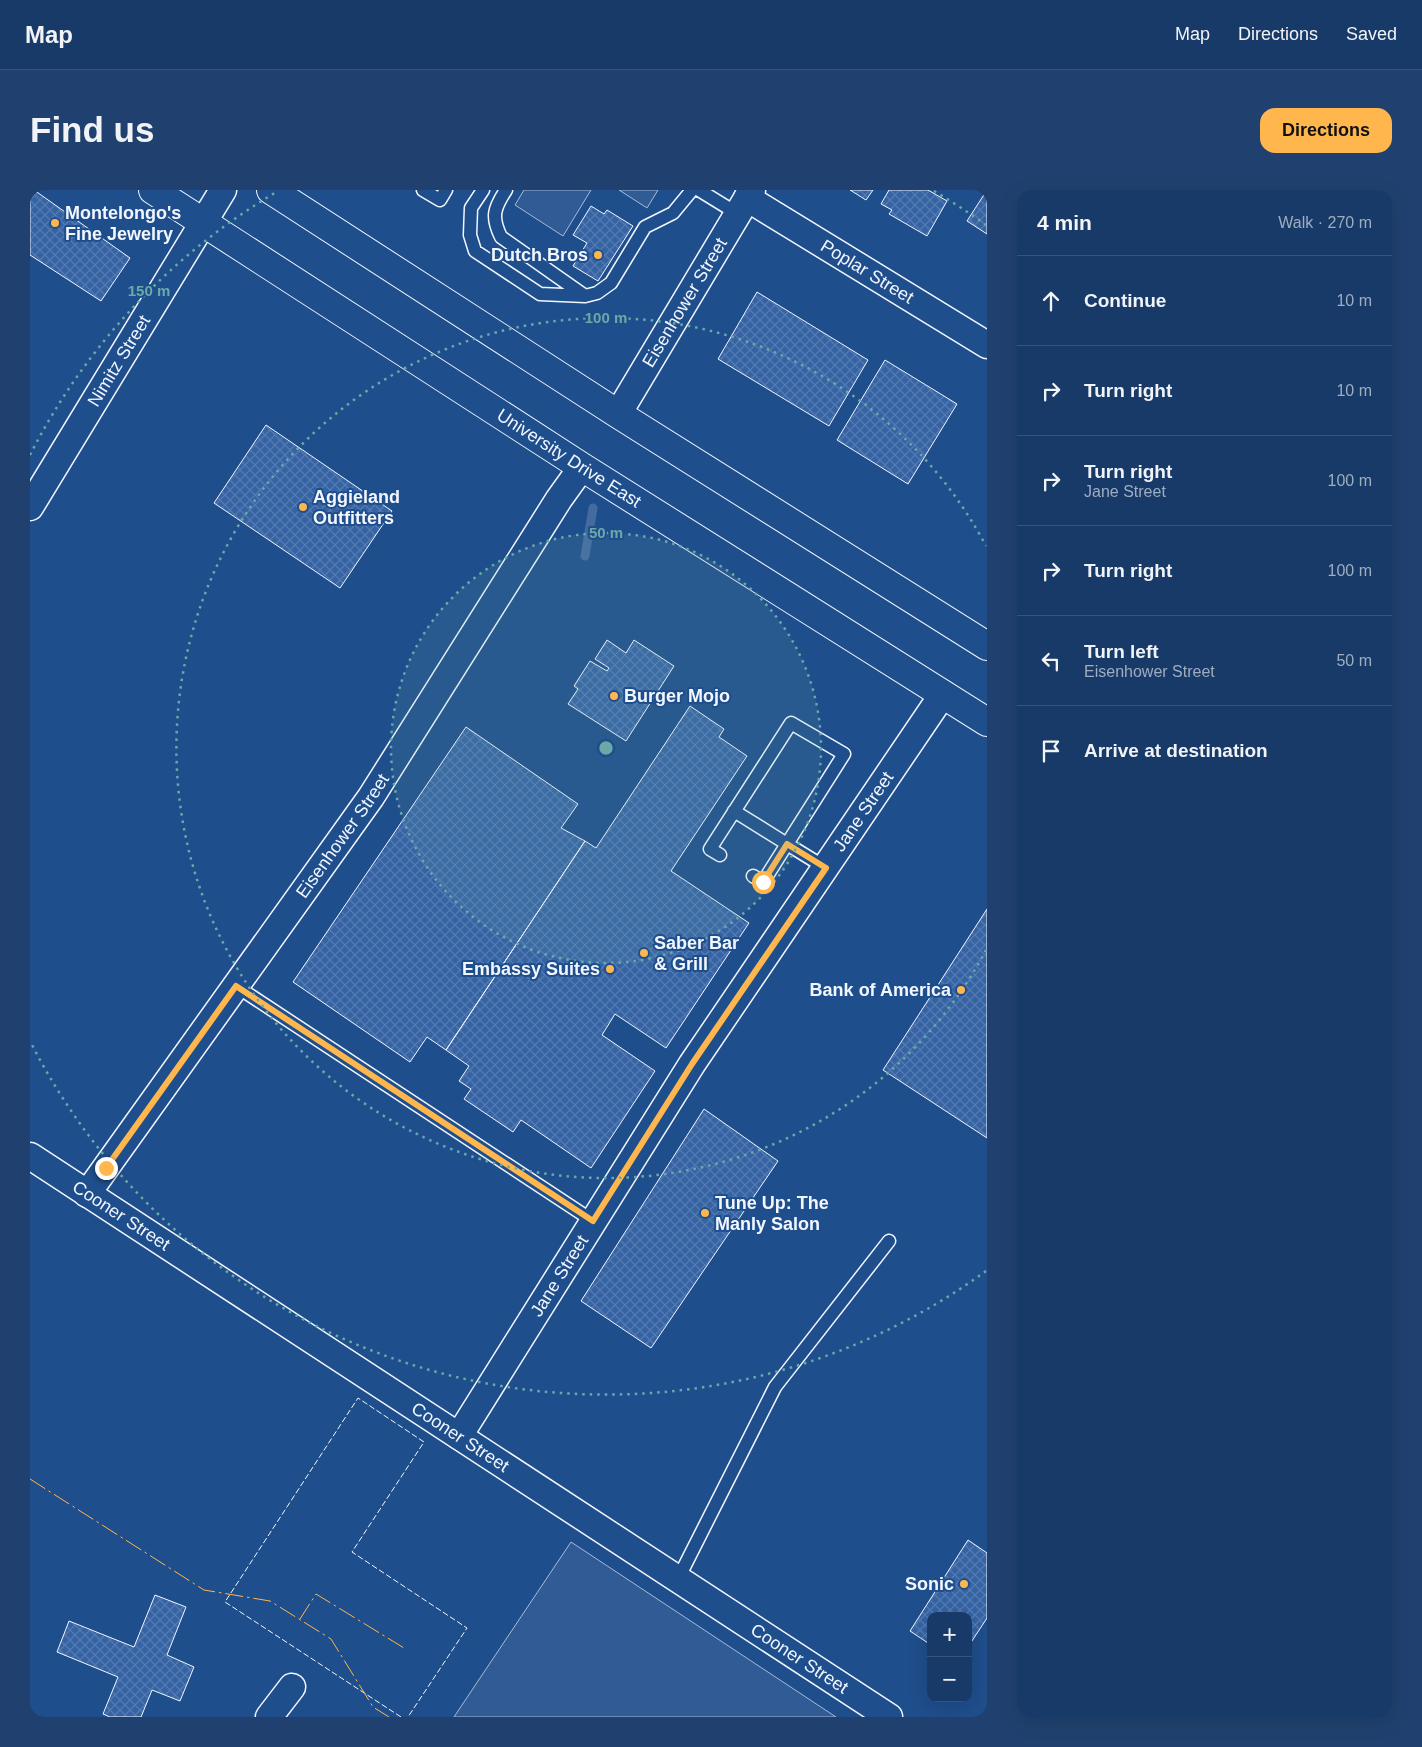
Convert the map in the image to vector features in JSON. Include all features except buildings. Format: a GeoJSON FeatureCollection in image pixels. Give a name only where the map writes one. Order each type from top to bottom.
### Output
{"type":"FeatureCollection","features":[{"type":"Feature","properties":{"kind":"main road","name":"University Drive East"},"geometry":{"type":"LineString","coordinates":[[153,190],[582,467],[987,722]]}},
{"type":"Feature","properties":{"kind":"main road"},"geometry":{"type":"LineString","coordinates":[[271,190],[618,414],[987,646]]}},
{"type":"Feature","properties":{"kind":"street","name":"Nimitz Street"},"geometry":{"type":"LineString","coordinates":[[30,507],[223,190]]}},
{"type":"Feature","properties":{"kind":"street","name":"Eisenhower Street"},"geometry":{"type":"LineString","coordinates":[[618,414],[746,201]]}},
{"type":"Feature","properties":{"kind":"street","name":"Poplar Street"},"geometry":{"type":"LineString","coordinates":[[746,201],[987,345]]}},
{"type":"Feature","properties":{"kind":"street","name":"Eisenhower Street"},"geometry":{"type":"LineString","coordinates":[[87,1194],[371,797],[559,499],[582,467]]}},
{"type":"Feature","properties":{"kind":"street","name":"Jane Street"},"geometry":{"type":"LineString","coordinates":[[459,1436],[692,1064],[943,694]]}},
{"type":"Feature","properties":{"kind":"street","name":"Cooner Street"},"geometry":{"type":"LineString","coordinates":[[30,1156],[890,1717]]}},
{"type":"Feature","properties":{"kind":"street"},"geometry":{"type":"LineString","coordinates":[[269,1717],[292,1687]]}},
{"type":"Feature","properties":{"kind":"lane"},"geometry":{"type":"LineString","coordinates":[[423,190],[443,195]]}},
{"type":"Feature","properties":{"kind":"lane"},"geometry":{"type":"LineString","coordinates":[[483,190],[471,208],[470,235],[475,251],[540,294],[584,296],[597,293],[611,283],[645,227],[674,213],[692,190]]}},
{"type":"Feature","properties":{"kind":"lane"},"geometry":{"type":"LineString","coordinates":[[506,190],[498,202],[494,224],[501,237],[584,296]]}},
{"type":"Feature","properties":{"kind":"lane"},"geometry":{"type":"LineString","coordinates":[[699,190],[746,201]]}},
{"type":"Feature","properties":{"kind":"lane"},"geometry":{"type":"LineString","coordinates":[[720,855],[710,849],[792,723],[844,754],[763,882],[753,876]]}},
{"type":"Feature","properties":{"kind":"lane"},"geometry":{"type":"LineString","coordinates":[[734,811],[826,868]]}},
{"type":"Feature","properties":{"kind":"lane"},"geometry":{"type":"LineString","coordinates":[[236,986],[593,1221]]}},
{"type":"Feature","properties":{"kind":"lane"},"geometry":{"type":"LineString","coordinates":[[678,1579],[775,1387],[889,1241]]}},
{"type":"Feature","properties":{"kind":"shaded area"},"geometry":{"type":"Polygon","coordinates":[[[524,190],[591,190],[563,236],[515,205],[524,190]]]}},
{"type":"Feature","properties":{"kind":"shaded area"},"geometry":{"type":"Polygon","coordinates":[[[619,190],[658,190],[647,208],[619,190]]]}},
{"type":"Feature","properties":{"kind":"shaded area"},"geometry":{"type":"Polygon","coordinates":[[[571,1542],[836,1717],[454,1717],[571,1542]]]}},
{"type":"Feature","properties":{"kind":"waterway"},"geometry":{"type":"LineString","coordinates":[[585,556],[593,508]]}},
{"type":"Feature","properties":{"kind":"fence"},"geometry":{"type":"LineString","coordinates":[[401,1717],[225,1602],[358,1398],[424,1442],[352,1552],[467,1628],[408,1717]]}},
{"type":"Feature","properties":{"kind":"power"},"geometry":{"type":"LineString","coordinates":[[30,1479],[204,1590],[270,1601],[331,1639],[373,1707],[389,1717]]}},
{"type":"Feature","properties":{"kind":"power"},"geometry":{"type":"LineString","coordinates":[[300,1619],[316,1594],[404,1648]]}},
{"type":"Feature","properties":{"kind":"place","name":"Montelongo's Fine Jewelry"},"geometry":{"type":"Point","coordinates":[55,223]}},
{"type":"Feature","properties":{"kind":"place","name":"Dutch Bros"},"geometry":{"type":"Point","coordinates":[598,255]}},
{"type":"Feature","properties":{"kind":"place","name":"Aggieland Outfitters"},"geometry":{"type":"Point","coordinates":[303,507]}},
{"type":"Feature","properties":{"kind":"place","name":"Burger Mojo"},"geometry":{"type":"Point","coordinates":[614,696]}},
{"type":"Feature","properties":{"kind":"place","name":"Saber Bar & Grill"},"geometry":{"type":"Point","coordinates":[644,953]}},
{"type":"Feature","properties":{"kind":"place","name":"Embassy Suites"},"geometry":{"type":"Point","coordinates":[610,969]}},
{"type":"Feature","properties":{"kind":"place","name":"Bank of America"},"geometry":{"type":"Point","coordinates":[961,990]}},
{"type":"Feature","properties":{"kind":"place","name":"Tune Up: The Manly Salon"},"geometry":{"type":"Point","coordinates":[705,1213]}},
{"type":"Feature","properties":{"kind":"place","name":"Sonic"},"geometry":{"type":"Point","coordinates":[964,1584]}},
{"type":"Feature","properties":{"kind":"route"},"geometry":{"type":"LineString","coordinates":[[106,1168],[236,986],[593,1221],[692,1064],[826,868],[787,844],[763,882]]}}]}
